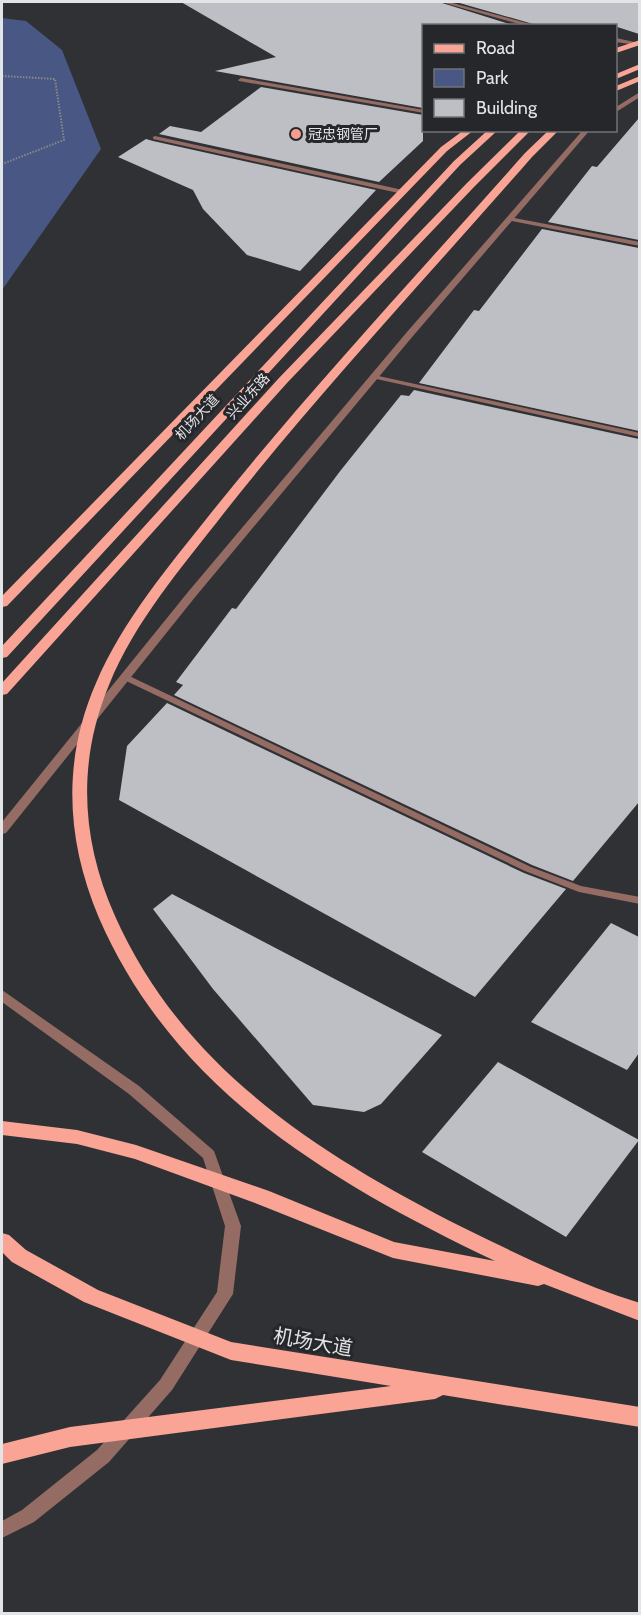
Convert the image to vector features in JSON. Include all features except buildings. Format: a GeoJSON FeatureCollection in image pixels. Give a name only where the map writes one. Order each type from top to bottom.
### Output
{"type":"FeatureCollection","features":[{"type":"Feature","properties":{"kind":"main road"},"geometry":{"type":"LineString","coordinates":[[617,50],[638,42]]}},
{"type":"Feature","properties":{"kind":"main road"},"geometry":{"type":"LineString","coordinates":[[617,76],[639,66]]}},
{"type":"Feature","properties":{"kind":"main road"},"geometry":{"type":"LineString","coordinates":[[617,88],[639,78]]}},
{"type":"Feature","properties":{"kind":"main road","name":"兴业东路"},"geometry":{"type":"LineString","coordinates":[[2,603],[444,149],[467,132]]}},
{"type":"Feature","properties":{"kind":"main road","name":"机场大道"},"geometry":{"type":"LineString","coordinates":[[2,654],[457,163],[492,132]]}},
{"type":"Feature","properties":{"kind":"main road","name":"兴业东路"},"geometry":{"type":"LineString","coordinates":[[2,691],[294,368],[430,228],[478,175],[526,132]]}},
{"type":"Feature","properties":{"kind":"main road"},"geometry":{"type":"LineString","coordinates":[[553,132],[250,469],[128,631],[105,672],[83,742],[78,781],[80,825],[89,871],[107,922],[125,960],[150,997],[190,1047],[243,1100],[296,1142],[353,1179],[413,1212],[558,1282],[639,1312]]}},
{"type":"Feature","properties":{"kind":"main road"},"geometry":{"type":"LineString","coordinates":[[2,1128],[77,1137],[136,1152],[262,1197],[393,1250],[558,1282]]}},
{"type":"Feature","properties":{"kind":"main road","name":"机场大道"},"geometry":{"type":"LineString","coordinates":[[2,1241],[19,1256],[91,1296],[231,1351],[639,1417]]}},
{"type":"Feature","properties":{"kind":"main road"},"geometry":{"type":"LineString","coordinates":[[2,1454],[70,1437],[452,1388]]}},
{"type":"Feature","properties":{"kind":"street"},"geometry":{"type":"LineString","coordinates":[[444,2],[527,24]]}},
{"type":"Feature","properties":{"kind":"street"},"geometry":{"type":"LineString","coordinates":[[617,39],[638,42]]}},
{"type":"Feature","properties":{"kind":"street"},"geometry":{"type":"LineString","coordinates":[[617,109],[639,94]]}},
{"type":"Feature","properties":{"kind":"street"},"geometry":{"type":"LineString","coordinates":[[2,830],[125,677],[374,377],[585,132]]}},
{"type":"Feature","properties":{"kind":"street"},"geometry":{"type":"LineString","coordinates":[[2,995],[134,1090],[209,1155],[233,1226],[225,1294],[166,1385],[103,1456],[28,1516],[2,1530]]}},
{"type":"Feature","properties":{"kind":"lane"},"geometry":{"type":"LineString","coordinates":[[241,80],[422,112]]}},
{"type":"Feature","properties":{"kind":"lane"},"geometry":{"type":"LineString","coordinates":[[154,138],[403,192]]}},
{"type":"Feature","properties":{"kind":"lane"},"geometry":{"type":"LineString","coordinates":[[509,219],[639,244]]}},
{"type":"Feature","properties":{"kind":"lane"},"geometry":{"type":"LineString","coordinates":[[374,377],[639,435]]}},
{"type":"Feature","properties":{"kind":"lane"},"geometry":{"type":"LineString","coordinates":[[125,677],[528,869],[579,889],[639,901]]}},
{"type":"Feature","properties":{"kind":"path"},"geometry":{"type":"LineString","coordinates":[[2,76],[56,79],[64,140],[2,164]]}},
{"type":"Feature","properties":{"kind":"green space"},"geometry":{"type":"Polygon","coordinates":[[[2,18],[26,21],[62,50],[101,149],[2,290],[2,18]]]}},
{"type":"Feature","properties":{"kind":"place","name":"冠忠钢管厂"},"geometry":{"type":"Point","coordinates":[296,134]}}]}
